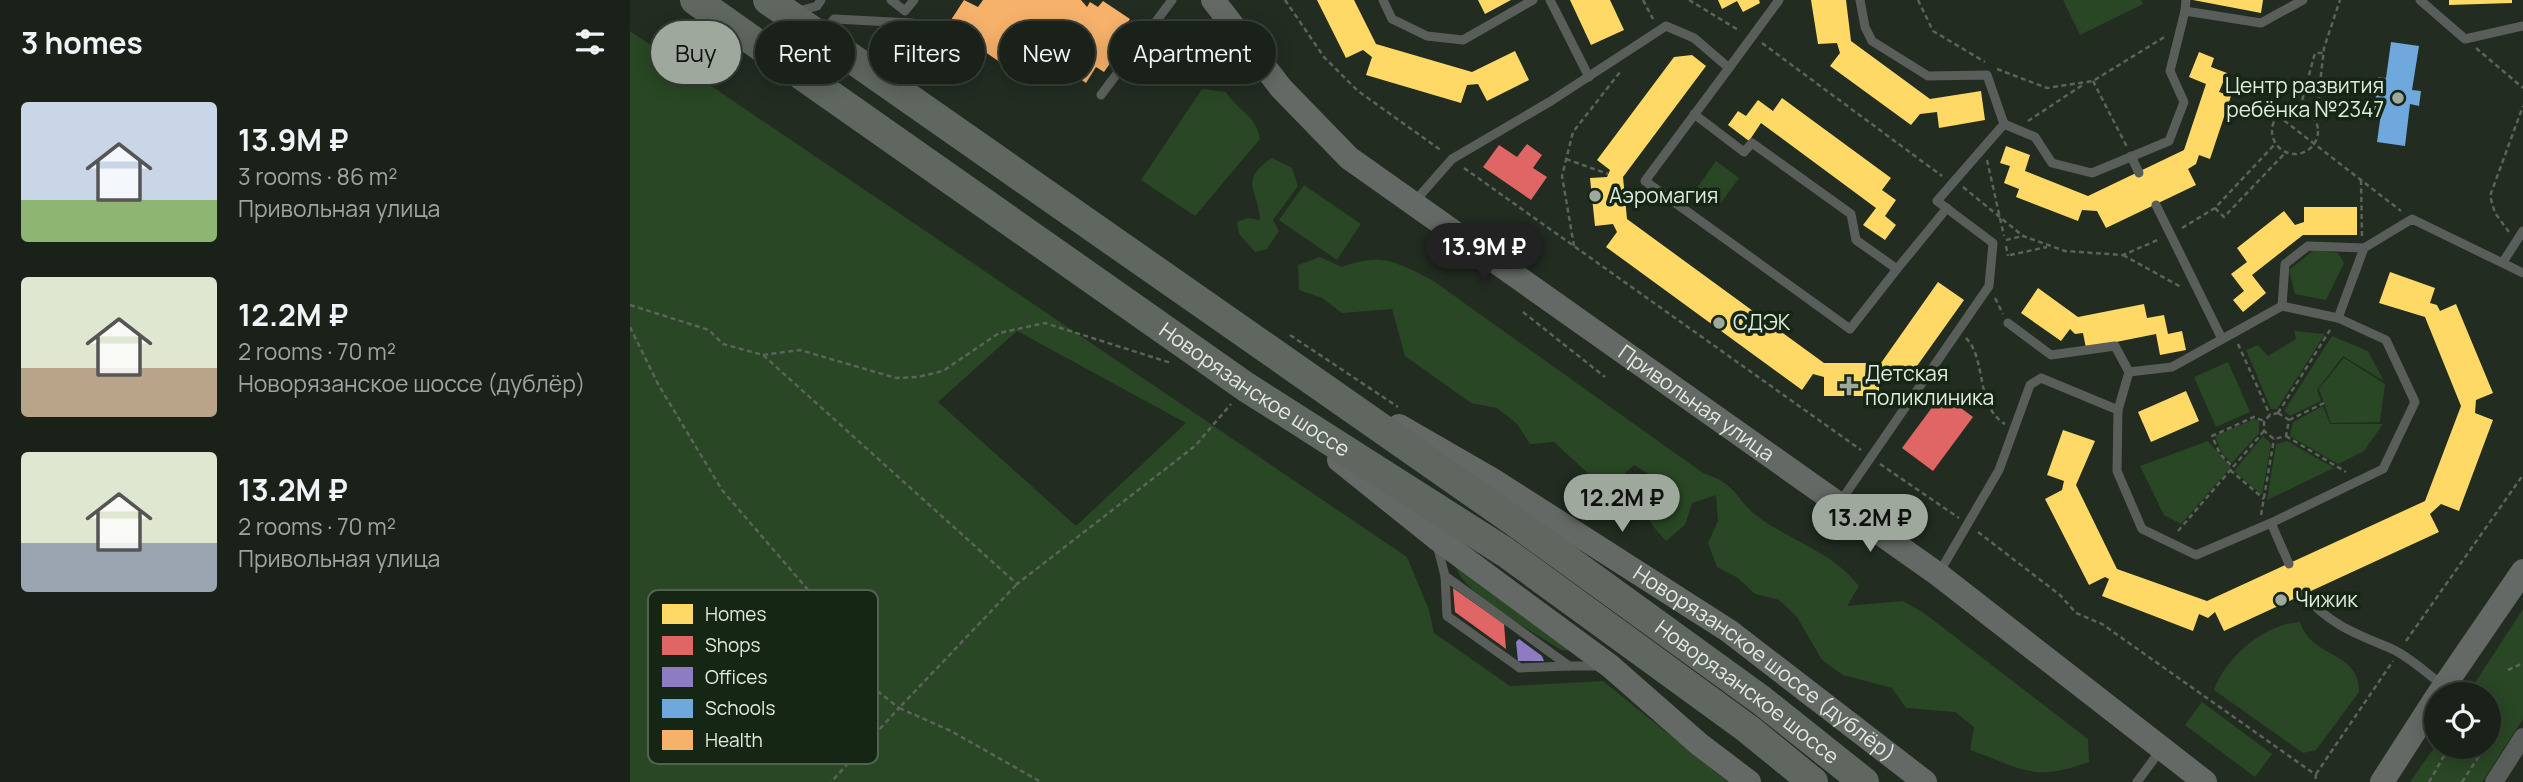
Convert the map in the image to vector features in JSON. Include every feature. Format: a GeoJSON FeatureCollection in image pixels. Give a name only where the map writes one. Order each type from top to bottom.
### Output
{"type":"FeatureCollection","features":[{"type":"Feature","properties":{"kind":"highway","name":"Новорязанское шоссе"},"geometry":{"type":"LineString","coordinates":[[695,0],[1252,391],[1505,552],[1748,729],[1813,782]]}},
{"type":"Feature","properties":{"kind":"highway","name":"Новорязанское шоссе"},"geometry":{"type":"LineString","coordinates":[[776,6],[797,21]]}},
{"type":"Feature","properties":{"kind":"highway","name":"Новорязанское шоссе"},"geometry":{"type":"LineString","coordinates":[[855,61],[1521,526],[1761,700],[1864,782]]}},
{"type":"Feature","properties":{"kind":"main road","name":"Привольная улица"},"geometry":{"type":"LineString","coordinates":[[1213,0],[1234,30],[1313,125],[1349,158],[1938,575],[2205,782]]}},
{"type":"Feature","properties":{"kind":"main road","name":"Новорязанское шоссе (дублёр)"},"geometry":{"type":"LineString","coordinates":[[1275,354],[1496,482],[1729,631],[1925,782]]}},
{"type":"Feature","properties":{"kind":"main road"},"geometry":{"type":"LineString","coordinates":[[1252,391],[1434,537],[1610,666],[1699,744],[1749,782]]}},
{"type":"Feature","properties":{"kind":"main road"},"geometry":{"type":"LineString","coordinates":[[2447,682],[2523,570]]}},
{"type":"Feature","properties":{"kind":"main road"},"geometry":{"type":"LineString","coordinates":[[2382,782],[2424,716]]}},
{"type":"Feature","properties":{"kind":"street"},"geometry":{"type":"LineString","coordinates":[[2494,782],[2522,739]]}},
{"type":"Feature","properties":{"kind":"lane"},"geometry":{"type":"LineString","coordinates":[[776,6],[804,11],[817,6],[821,0]]}},
{"type":"Feature","properties":{"kind":"lane"},"geometry":{"type":"LineString","coordinates":[[891,0],[905,11],[914,0]]}},
{"type":"Feature","properties":{"kind":"lane"},"geometry":{"type":"LineString","coordinates":[[1101,95],[1172,0]]}},
{"type":"Feature","properties":{"kind":"lane"},"geometry":{"type":"LineString","coordinates":[[1383,0],[1392,19],[1403,25],[1427,36],[1463,40],[1533,0]]}},
{"type":"Feature","properties":{"kind":"lane"},"geometry":{"type":"LineString","coordinates":[[1550,0],[1589,77]]}},
{"type":"Feature","properties":{"kind":"lane"},"geometry":{"type":"LineString","coordinates":[[1860,0],[1865,27],[1872,41],[1928,76],[1987,75],[2004,124],[2035,137],[2052,163],[2092,173],[2169,141],[2184,102],[2170,71],[2186,0]]}},
{"type":"Feature","properties":{"kind":"lane"},"geometry":{"type":"LineString","coordinates":[[2185,11],[2261,23],[2303,0]]}},
{"type":"Feature","properties":{"kind":"lane"},"geometry":{"type":"LineString","coordinates":[[2420,0],[2465,39],[2523,26]]}},
{"type":"Feature","properties":{"kind":"lane"},"geometry":{"type":"LineString","coordinates":[[1777,1],[1645,181],[1850,329],[1947,208]]}},
{"type":"Feature","properties":{"kind":"lane"},"geometry":{"type":"LineString","coordinates":[[832,21],[873,21]]}},
{"type":"Feature","properties":{"kind":"lane"},"geometry":{"type":"LineString","coordinates":[[1412,205],[1452,159],[1589,77],[1666,26],[1694,38],[1729,68]]}},
{"type":"Feature","properties":{"kind":"lane"},"geometry":{"type":"LineString","coordinates":[[1694,114],[1744,152],[1752,144],[1851,214],[1856,240],[1897,269]]}},
{"type":"Feature","properties":{"kind":"lane"},"geometry":{"type":"LineString","coordinates":[[1839,503],[1989,286],[1993,243],[1937,201],[2004,124]]}},
{"type":"Feature","properties":{"kind":"lane"},"geometry":{"type":"LineString","coordinates":[[2131,156],[2139,173]]}},
{"type":"Feature","properties":{"kind":"lane"},"geometry":{"type":"LineString","coordinates":[[2156,205],[2222,339]]}},
{"type":"Feature","properties":{"kind":"lane"},"geometry":{"type":"LineString","coordinates":[[2282,306],[2285,264],[2308,246],[2363,248],[2412,219],[2523,273]]}},
{"type":"Feature","properties":{"kind":"lane"},"geometry":{"type":"LineString","coordinates":[[2503,262],[2523,231]]}},
{"type":"Feature","properties":{"kind":"lane"},"geometry":{"type":"LineString","coordinates":[[2338,318],[2363,248]]}},
{"type":"Feature","properties":{"kind":"lane"},"geometry":{"type":"LineString","coordinates":[[2008,323],[2051,355],[2115,346],[2129,372],[2118,410],[2117,471],[2142,529],[2196,555],[2271,523],[2383,468],[2415,402],[2386,340],[2338,318],[2282,306],[2172,367],[2129,372]]}},
{"type":"Feature","properties":{"kind":"lane"},"geometry":{"type":"LineString","coordinates":[[1938,575],[1999,470],[2031,385],[2041,379],[2118,410]]}},
{"type":"Feature","properties":{"kind":"lane"},"geometry":{"type":"LineString","coordinates":[[2271,523],[2289,564]]}},
{"type":"Feature","properties":{"kind":"lane"},"geometry":{"type":"LineString","coordinates":[[1434,537],[1445,576],[1447,616],[1463,623],[1494,645],[1520,668],[1610,666]]}},
{"type":"Feature","properties":{"kind":"lane"},"geometry":{"type":"LineString","coordinates":[[1445,576],[1569,666]]}},
{"type":"Feature","properties":{"kind":"lane"},"geometry":{"type":"LineString","coordinates":[[2304,594],[2316,609],[2342,629],[2398,653],[2428,682]]}},
{"type":"Feature","properties":{"kind":"lane"},"geometry":{"type":"LineString","coordinates":[[2137,782],[2163,747]]}},
{"type":"Feature","properties":{"kind":"path"},"geometry":{"type":"LineString","coordinates":[[1285,0],[1324,57],[1358,91],[1966,523],[2060,596],[2076,614],[2102,624],[2316,775]]}},
{"type":"Feature","properties":{"kind":"path"},"geometry":{"type":"LineString","coordinates":[[1643,0],[1659,30]]}},
{"type":"Feature","properties":{"kind":"path"},"geometry":{"type":"LineString","coordinates":[[1689,0],[1752,37],[1940,175],[1955,181],[1998,213],[2022,236],[2047,247],[2065,251],[2123,255],[2201,298]]}},
{"type":"Feature","properties":{"kind":"path"},"geometry":{"type":"LineString","coordinates":[[1918,0],[1933,31],[1994,67],[2047,88],[2094,81],[2181,27]]}},
{"type":"Feature","properties":{"kind":"path"},"geometry":{"type":"LineString","coordinates":[[2316,120],[2300,108],[2288,108],[2277,115],[2272,126],[2275,144],[2285,153],[2301,154],[2314,145],[2318,132],[2316,120],[2323,53],[2340,0]]}},
{"type":"Feature","properties":{"kind":"path"},"geometry":{"type":"LineString","coordinates":[[2465,39],[2523,88]]}},
{"type":"Feature","properties":{"kind":"path"},"geometry":{"type":"LineString","coordinates":[[2300,108],[2315,53],[2323,53]]}},
{"type":"Feature","properties":{"kind":"path"},"geometry":{"type":"LineString","coordinates":[[1574,246],[1562,176],[1573,132],[1621,71]]}},
{"type":"Feature","properties":{"kind":"path"},"geometry":{"type":"LineString","coordinates":[[2094,81],[2131,156]]}},
{"type":"Feature","properties":{"kind":"path"},"geometry":{"type":"LineString","coordinates":[[2017,129],[2086,82]]}},
{"type":"Feature","properties":{"kind":"path"},"geometry":{"type":"LineString","coordinates":[[2228,103],[2277,115],[2412,219]]}},
{"type":"Feature","properties":{"kind":"path"},"geometry":{"type":"LineString","coordinates":[[2516,242],[2495,213],[2490,196],[2523,106]]}},
{"type":"Feature","properties":{"kind":"path"},"geometry":{"type":"LineString","coordinates":[[2123,255],[2170,235],[2215,208],[2275,144]]}},
{"type":"Feature","properties":{"kind":"path"},"geometry":{"type":"LineString","coordinates":[[1984,147],[1998,213]]}},
{"type":"Feature","properties":{"kind":"path"},"geometry":{"type":"LineString","coordinates":[[2215,208],[2224,217],[2285,153]]}},
{"type":"Feature","properties":{"kind":"path"},"geometry":{"type":"LineString","coordinates":[[1566,159],[1608,174]]}},
{"type":"Feature","properties":{"kind":"path"},"geometry":{"type":"LineString","coordinates":[[2361,180],[2363,248]]}},
{"type":"Feature","properties":{"kind":"path"},"geometry":{"type":"LineString","coordinates":[[1993,243],[2022,236]]}},
{"type":"Feature","properties":{"kind":"path"},"geometry":{"type":"LineString","coordinates":[[1993,260],[2047,247]]}},
{"type":"Feature","properties":{"kind":"path"},"geometry":{"type":"LineString","coordinates":[[1989,286],[2008,323]]}},
{"type":"Feature","properties":{"kind":"path"},"geometry":{"type":"LineString","coordinates":[[630,305],[709,330],[723,344],[763,355],[800,350],[896,379],[943,371],[999,333],[1045,323],[1183,367]]}},
{"type":"Feature","properties":{"kind":"path"},"geometry":{"type":"LineString","coordinates":[[1523,312],[1605,377]]}},
{"type":"Feature","properties":{"kind":"path"},"geometry":{"type":"LineString","coordinates":[[2278,414],[2338,318]]}},
{"type":"Feature","properties":{"kind":"path"},"geometry":{"type":"LineString","coordinates":[[630,327],[658,383],[722,490],[807,590]]}},
{"type":"Feature","properties":{"kind":"path"},"geometry":{"type":"LineString","coordinates":[[1958,331],[1976,348],[1981,383],[1998,420],[2014,430]]}},
{"type":"Feature","properties":{"kind":"path"},"geometry":{"type":"LineString","coordinates":[[2233,333],[2270,415]]}},
{"type":"Feature","properties":{"kind":"path"},"geometry":{"type":"LineString","coordinates":[[763,355],[1017,584]]}},
{"type":"Feature","properties":{"kind":"path"},"geometry":{"type":"LineString","coordinates":[[878,731],[1017,584],[1195,446],[1252,391]]}},
{"type":"Feature","properties":{"kind":"path"},"geometry":{"type":"LineString","coordinates":[[2289,420],[2324,403]]}},
{"type":"Feature","properties":{"kind":"path"},"geometry":{"type":"LineString","coordinates":[[2169,542],[2263,431],[2264,421],[2270,415],[2278,414],[2289,420]]}},
{"type":"Feature","properties":{"kind":"path"},"geometry":{"type":"LineString","coordinates":[[2264,421],[2254,417],[2212,436],[2231,469],[2264,499]]}},
{"type":"Feature","properties":{"kind":"path"},"geometry":{"type":"LineString","coordinates":[[2286,436],[2289,420]]}},
{"type":"Feature","properties":{"kind":"path"},"geometry":{"type":"LineString","coordinates":[[2263,431],[2274,439]]}},
{"type":"Feature","properties":{"kind":"path"},"geometry":{"type":"LineString","coordinates":[[2274,439],[2286,436],[2360,480]]}},
{"type":"Feature","properties":{"kind":"path"},"geometry":{"type":"LineString","coordinates":[[2259,528],[2274,439]]}},
{"type":"Feature","properties":{"kind":"path"},"geometry":{"type":"LineString","coordinates":[[2315,782],[2316,775],[2398,653],[2523,475]]}},
{"type":"Feature","properties":{"kind":"path"},"geometry":{"type":"LineString","coordinates":[[2508,670],[2523,663]]}},
{"type":"Feature","properties":{"kind":"path"},"geometry":{"type":"LineString","coordinates":[[878,691],[899,708],[951,731],[1041,782]]}},
{"type":"Feature","properties":{"kind":"path"},"geometry":{"type":"LineString","coordinates":[[2429,782],[2442,759]]}},
{"type":"Feature","properties":{"kind":"path"},"geometry":{"type":"LineString","coordinates":[[2462,782],[2477,759]]}},
{"type":"Feature","properties":{"kind":"path"},"geometry":{"type":"LineString","coordinates":[[831,782],[848,764]]}},
{"type":"Feature","properties":{"kind":"green space"},"geometry":{"type":"Polygon","coordinates":[[[2063,0],[2141,0],[2143,4],[2080,35],[2063,0]]]}},
{"type":"Feature","properties":{"kind":"green space"},"geometry":{"type":"Polygon","coordinates":[[[630,31],[651,45],[651,84],[708,84],[1407,557],[1429,610],[1434,633],[1510,686],[1603,681],[1728,782],[630,782],[630,31]],[[1017,331],[938,402],[1076,526],[1186,423],[1017,331]]]}},
{"type":"Feature","properties":{"kind":"green space"},"geometry":{"type":"Polygon","coordinates":[[[1202,89],[1226,92],[1255,124],[1260,139],[1195,216],[1141,180],[1202,89]]]}},
{"type":"Feature","properties":{"kind":"green space"},"geometry":{"type":"Polygon","coordinates":[[[1272,158],[1292,168],[1298,186],[1273,220],[1279,231],[1267,249],[1255,252],[1239,234],[1237,222],[1248,218],[1260,220],[1252,186],[1253,179],[1272,158]]]}},
{"type":"Feature","properties":{"kind":"green space"},"geometry":{"type":"Polygon","coordinates":[[[1716,161],[1739,178],[1720,204],[1697,188],[1716,161]]]}},
{"type":"Feature","properties":{"kind":"green space"},"geometry":{"type":"Polygon","coordinates":[[[1304,185],[1361,224],[1337,260],[1279,220],[1304,185]]]}},
{"type":"Feature","properties":{"kind":"green space"},"geometry":{"type":"Polygon","coordinates":[[[2315,249],[2338,253],[2344,263],[2326,300],[2295,294],[2289,270],[2315,249]]]}},
{"type":"Feature","properties":{"kind":"green space"},"geometry":{"type":"Polygon","coordinates":[[[1320,257],[1342,267],[1368,260],[1388,261],[1432,280],[1703,473],[1724,483],[1761,519],[1838,565],[1859,586],[1847,606],[1903,601],[1924,613],[2088,739],[2089,762],[2055,771],[2017,768],[1970,750],[1974,727],[1955,712],[1906,708],[1892,688],[1843,675],[1822,660],[1797,617],[1779,600],[1755,594],[1738,578],[1717,567],[1708,543],[1718,521],[1716,495],[1692,503],[1685,525],[1666,541],[1652,525],[1647,511],[1654,477],[1634,465],[1615,482],[1591,476],[1554,442],[1530,444],[1517,424],[1497,408],[1471,403],[1405,356],[1392,309],[1342,313],[1322,298],[1299,290],[1298,265],[1320,257]]]}},
{"type":"Feature","properties":{"kind":"green space"},"geometry":{"type":"Polygon","coordinates":[[[2294,331],[2325,334],[2277,409],[2271,409],[2246,350],[2258,345],[2268,356],[2296,339],[2294,331]]]}},
{"type":"Feature","properties":{"kind":"green space"},"geometry":{"type":"Polygon","coordinates":[[[2332,336],[2368,351],[2384,381],[2343,356],[2317,390],[2321,401],[2290,416],[2284,411],[2332,336]]]}},
{"type":"Feature","properties":{"kind":"green space"},"geometry":{"type":"Polygon","coordinates":[[[2344,358],[2385,384],[2380,422],[2331,423],[2319,389],[2344,358]]]}},
{"type":"Feature","properties":{"kind":"green space"},"geometry":{"type":"Polygon","coordinates":[[[2228,362],[2250,412],[2216,427],[2194,377],[2228,362]]]}},
{"type":"Feature","properties":{"kind":"green space"},"geometry":{"type":"Polygon","coordinates":[[[2323,406],[2330,424],[2383,424],[2364,451],[2338,464],[2290,436],[2293,422],[2323,406]]]}},
{"type":"Feature","properties":{"kind":"green space"},"geometry":{"type":"Polygon","coordinates":[[[2254,419],[2259,420],[2259,433],[2232,463],[2221,452],[2215,436],[2254,419]]]}},
{"type":"Feature","properties":{"kind":"green space"},"geometry":{"type":"Polygon","coordinates":[[[2263,436],[2271,444],[2262,495],[2234,471],[2263,436]]]}},
{"type":"Feature","properties":{"kind":"green space"},"geometry":{"type":"Polygon","coordinates":[[[2208,441],[2231,467],[2181,524],[2164,515],[2140,466],[2208,441]]]}},
{"type":"Feature","properties":{"kind":"green space"},"geometry":{"type":"Polygon","coordinates":[[[2287,441],[2334,468],[2267,500],[2276,444],[2287,441]]]}},
{"type":"Feature","properties":{"kind":"green space"},"geometry":{"type":"Polygon","coordinates":[[[1456,566],[1571,651],[1561,650],[1485,600],[1461,577],[1456,566]]]}},
{"type":"Feature","properties":{"kind":"green space"},"geometry":{"type":"Polygon","coordinates":[[[2523,609],[2523,719],[2501,753],[2501,682],[2475,682],[2523,609]]]}},
{"type":"Feature","properties":{"kind":"green space"},"geometry":{"type":"Polygon","coordinates":[[[2300,622],[2314,643],[2352,669],[2357,678],[2359,692],[2316,750],[2303,753],[2214,690],[2227,666],[2248,644],[2273,629],[2300,622]]]}},
{"type":"Feature","properties":{"kind":"green space"},"geometry":{"type":"Polygon","coordinates":[[[2202,702],[2272,754],[2255,777],[2185,725],[2202,702]]]}},
{"type":"Feature","properties":{"kind":"green space"},"geometry":{"type":"Polygon","coordinates":[[[2426,759],[2497,759],[2482,782],[2410,782],[2426,759]]]}},
{"type":"Feature","properties":{"kind":"building: Homes"},"geometry":{"type":"Polygon","coordinates":[[[1317,0],[1354,0],[1376,44],[1472,72],[1515,51],[1529,80],[1487,101],[1478,84],[1467,85],[1461,103],[1366,75],[1372,57],[1363,50],[1346,58],[1317,0]]]}},
{"type":"Feature","properties":{"kind":"building: Homes"},"geometry":{"type":"Polygon","coordinates":[[[1478,0],[1511,0],[1485,14],[1478,0]]]}},
{"type":"Feature","properties":{"kind":"building: Homes"},"geometry":{"type":"Polygon","coordinates":[[[1570,0],[1610,0],[1624,30],[1591,45],[1570,0]]]}},
{"type":"Feature","properties":{"kind":"building: Homes"},"geometry":{"type":"Polygon","coordinates":[[[1718,0],[1759,0],[1760,3],[1743,12],[1737,1],[1722,9],[1718,0]]]}},
{"type":"Feature","properties":{"kind":"building: Homes"},"geometry":{"type":"Polygon","coordinates":[[[1811,0],[1846,0],[1851,41],[1930,99],[1981,91],[1985,120],[1939,128],[1937,112],[1920,114],[1911,125],[1830,66],[1840,53],[1837,43],[1818,44],[1811,0]]]}},
{"type":"Feature","properties":{"kind":"building: Homes"},"geometry":{"type":"Polygon","coordinates":[[[2193,0],[2263,0],[2261,13],[2193,0]]]}},
{"type":"Feature","properties":{"kind":"building: Homes"},"geometry":{"type":"Polygon","coordinates":[[[2449,0],[2512,0],[2512,3],[2449,5],[2449,0]]]}},
{"type":"Feature","properties":{"kind":"building: Homes"},"geometry":{"type":"Polygon","coordinates":[[[2199,52],[2214,58],[2211,67],[2227,73],[2219,92],[2231,96],[2210,159],[2199,155],[2196,164],[2188,169],[2196,185],[2106,228],[2097,211],[2082,210],[2078,221],[2016,197],[2019,189],[2004,183],[2010,166],[2000,163],[2006,146],[2030,155],[2025,171],[2088,196],[2184,150],[2206,84],[2189,77],[2199,52]]]}},
{"type":"Feature","properties":{"kind":"building: Homes"},"geometry":{"type":"Polygon","coordinates":[[[1692,55],[1706,66],[1623,177],[1627,219],[1824,363],[1881,363],[1938,282],[1964,300],[1907,380],[1892,370],[1879,378],[1879,396],[1824,396],[1824,377],[1813,374],[1802,390],[1606,247],[1617,232],[1613,224],[1595,226],[1590,178],[1607,177],[1610,170],[1597,160],[1674,57],[1692,55]]]}},
{"type":"Feature","properties":{"kind":"building: Homes"},"geometry":{"type":"Polygon","coordinates":[[[1782,98],[1891,178],[1882,190],[1896,200],[1885,216],[1896,225],[1885,240],[1863,225],[1876,208],[1761,123],[1749,141],[1728,125],[1738,111],[1746,116],[1758,100],[1773,111],[1782,98]]]}},
{"type":"Feature","properties":{"kind":"building: Homes"},"geometry":{"type":"Polygon","coordinates":[[[2304,207],[2357,207],[2357,235],[2303,235],[2252,275],[2266,293],[2243,312],[2233,300],[2244,291],[2231,274],[2247,262],[2237,248],[2284,211],[2295,225],[2304,222],[2304,207]]]}},
{"type":"Feature","properties":{"kind":"building: Homes"},"geometry":{"type":"Polygon","coordinates":[[[2390,272],[2435,288],[2430,303],[2437,305],[2440,311],[2456,304],[2493,393],[2476,400],[2475,413],[2493,420],[2459,511],[2441,504],[2430,514],[2439,532],[2224,631],[2215,612],[2208,618],[2199,614],[2193,631],[2102,596],[2109,579],[2105,577],[2089,585],[2045,499],[2062,490],[2064,481],[2047,475],[2063,430],[2095,441],[2076,485],[2117,569],[2207,601],[2425,501],[2461,406],[2425,317],[2379,303],[2390,272]]]}},
{"type":"Feature","properties":{"kind":"building: Homes"},"geometry":{"type":"Polygon","coordinates":[[[2038,288],[2078,317],[2144,304],[2147,318],[2164,315],[2168,334],[2182,331],[2186,350],[2160,355],[2156,334],[2086,348],[2083,333],[2075,334],[2070,329],[2061,341],[2021,313],[2038,288]]]}},
{"type":"Feature","properties":{"kind":"building: Homes"},"geometry":{"type":"Polygon","coordinates":[[[2186,391],[2199,421],[2151,442],[2138,412],[2186,391]]]}},
{"type":"Feature","properties":{"kind":"building: Shops"},"geometry":{"type":"Polygon","coordinates":[[[1527,144],[1542,155],[1533,168],[1547,177],[1531,200],[1483,167],[1499,145],[1517,157],[1527,144]]]}},
{"type":"Feature","properties":{"kind":"building: Shops"},"geometry":{"type":"Polygon","coordinates":[[[1942,394],[1973,417],[1933,471],[1902,448],[1942,394]]]}},
{"type":"Feature","properties":{"kind":"building: Shops"},"geometry":{"type":"Polygon","coordinates":[[[1453,588],[1504,624],[1506,649],[1455,612],[1453,588]]]}},
{"type":"Feature","properties":{"kind":"building: Offices"},"geometry":{"type":"Polygon","coordinates":[[[1519,639],[1542,656],[1544,661],[1518,661],[1516,642],[1519,639]]]}},
{"type":"Feature","properties":{"kind":"building: Schools","name":"Центр развития ребёнка №2347"},"geometry":{"type":"Polygon","coordinates":[[[2391,42],[2419,46],[2412,90],[2421,91],[2419,106],[2410,104],[2405,146],[2377,142],[2381,113],[2374,112],[2378,77],[2386,78],[2391,42]]]}},
{"type":"Feature","properties":{"kind":"building: Health"},"geometry":{"type":"Polygon","coordinates":[[[964,0],[978,7],[983,0],[1081,0],[1087,7],[1090,2],[1098,7],[1103,1],[1130,19],[1109,21],[1109,65],[1104,72],[1095,69],[1095,21],[999,21],[999,61],[985,52],[985,21],[950,21],[964,0]]]}},
{"type":"Feature","properties":{"kind":"place","name":"Центр развития ребёнка №2347"},"geometry":{"type":"Point","coordinates":[2398,98]}},
{"type":"Feature","properties":{"kind":"place","name":"Аэромагия"},"geometry":{"type":"Point","coordinates":[1595,196]}},
{"type":"Feature","properties":{"kind":"place","name":"СДЭК"},"geometry":{"type":"Point","coordinates":[1719,323]}},
{"type":"Feature","properties":{"kind":"place","name":"Детская поликлиника"},"geometry":{"type":"Point","coordinates":[1849,386]}},
{"type":"Feature","properties":{"kind":"place","name":"Чижик"},"geometry":{"type":"Point","coordinates":[2281,600]}}]}
